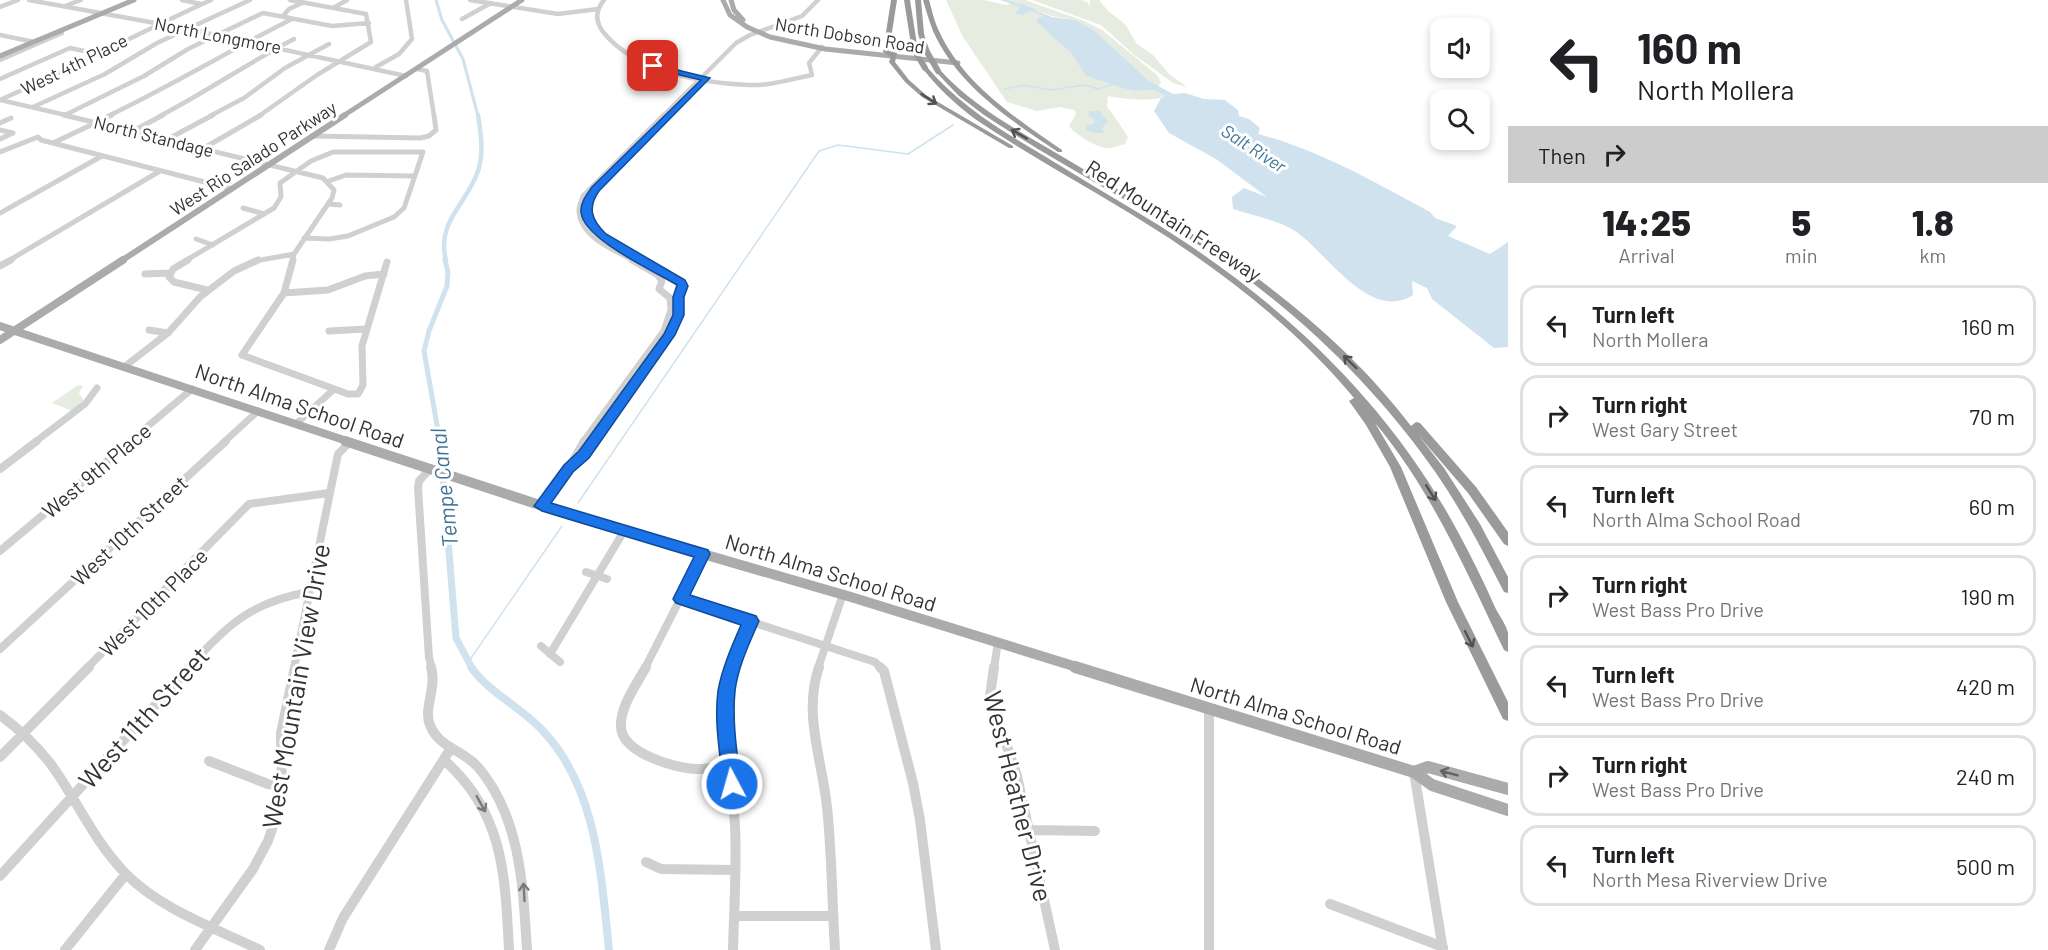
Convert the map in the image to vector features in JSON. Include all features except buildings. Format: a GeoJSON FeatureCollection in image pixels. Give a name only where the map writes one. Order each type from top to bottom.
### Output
{"type":"FeatureCollection","features":[{"type":"Feature","properties":{"kind":"highway"},"geometry":{"type":"LineString","coordinates":[[894,0],[886,52],[895,55],[892,62],[902,75],[924,96],[1042,164],[1084,184]]}},
{"type":"Feature","properties":{"kind":"highway","name":"Red Mountain Freeway"},"geometry":{"type":"LineString","coordinates":[[907,0],[915,51],[939,87],[983,122],[1202,256],[1276,313],[1343,378],[1438,504],[1482,589],[1508,646]]}},
{"type":"Feature","properties":{"kind":"highway","name":"Red Mountain Freeway"},"geometry":{"type":"LineString","coordinates":[[918,0],[921,34],[927,52],[938,71],[954,88],[995,120],[1201,243],[1268,289],[1332,345],[1390,405],[1423,446],[1434,453],[1508,588]]}},
{"type":"Feature","properties":{"kind":"highway"},"geometry":{"type":"LineString","coordinates":[[926,0],[938,34],[955,63],[983,93],[1018,122],[1160,217]]}},
{"type":"Feature","properties":{"kind":"highway"},"geometry":{"type":"LineString","coordinates":[[1276,313],[1387,438],[1464,627],[1508,715]]}},
{"type":"Feature","properties":{"kind":"highway"},"geometry":{"type":"LineString","coordinates":[[1390,405],[1413,422],[1434,453],[1446,460],[1472,490],[1508,541]]}},
{"type":"Feature","properties":{"kind":"main road"},"geometry":{"type":"LineString","coordinates":[[0,58],[134,0]]}},
{"type":"Feature","properties":{"kind":"main road","name":"West Rio Salado Parkway"},"geometry":{"type":"LineString","coordinates":[[0,340],[522,0]]}},
{"type":"Feature","properties":{"kind":"main road","name":"North Dobson Road"},"geometry":{"type":"LineString","coordinates":[[728,1],[724,7],[731,17],[761,32],[822,47],[955,63]]}},
{"type":"Feature","properties":{"kind":"main road","name":"North Dobson Road"},"geometry":{"type":"LineString","coordinates":[[761,32],[886,52]]}},
{"type":"Feature","properties":{"kind":"main road","name":"North Alma School Road"},"geometry":{"type":"LineString","coordinates":[[0,326],[576,517],[843,594],[1414,772],[1432,785],[1508,810]]}},
{"type":"Feature","properties":{"kind":"main road","name":"North Alma School Road"},"geometry":{"type":"LineString","coordinates":[[1414,772],[1428,767],[1508,789]]}},
{"type":"Feature","properties":{"kind":"street"},"geometry":{"type":"LineString","coordinates":[[0,7],[18,0]]}},
{"type":"Feature","properties":{"kind":"street","name":"North Longmore"},"geometry":{"type":"LineString","coordinates":[[29,0],[188,29],[376,67],[406,76]]}},
{"type":"Feature","properties":{"kind":"street"},"geometry":{"type":"LineString","coordinates":[[64,7],[81,0]]}},
{"type":"Feature","properties":{"kind":"street"},"geometry":{"type":"LineString","coordinates":[[182,0],[202,4]]}},
{"type":"Feature","properties":{"kind":"street","name":"West 4th Place"},"geometry":{"type":"LineString","coordinates":[[1,100],[211,0]]}},
{"type":"Feature","properties":{"kind":"street"},"geometry":{"type":"LineString","coordinates":[[33,107],[105,74],[148,48],[250,0]]}},
{"type":"Feature","properties":{"kind":"street"},"geometry":{"type":"LineString","coordinates":[[204,148],[275,107],[317,75],[371,42],[366,14],[290,0]]}},
{"type":"Feature","properties":{"kind":"street"},"geometry":{"type":"LineString","coordinates":[[333,8],[347,0]]}},
{"type":"Feature","properties":{"kind":"street"},"geometry":{"type":"LineString","coordinates":[[376,67],[404,50],[412,40],[414,35],[408,18],[406,0]]}},
{"type":"Feature","properties":{"kind":"street"},"geometry":{"type":"LineString","coordinates":[[470,0],[560,14],[598,9]]}},
{"type":"Feature","properties":{"kind":"street"},"geometry":{"type":"LineString","coordinates":[[604,0],[598,9],[598,23],[603,32],[622,51],[663,70],[744,85],[762,85],[812,75],[808,63],[822,47]]}},
{"type":"Feature","properties":{"kind":"street"},"geometry":{"type":"LineString","coordinates":[[568,469],[584,455],[669,335],[679,315],[682,284],[602,237],[589,223],[586,205],[595,189],[736,43],[804,14],[818,0]]}},
{"type":"Feature","properties":{"kind":"street"},"geometry":{"type":"LineString","coordinates":[[284,15],[289,9],[305,1]]}},
{"type":"Feature","properties":{"kind":"street"},"geometry":{"type":"LineString","coordinates":[[462,19],[490,3]]}},
{"type":"Feature","properties":{"kind":"street"},"geometry":{"type":"LineString","coordinates":[[65,115],[144,76],[188,49],[263,13],[284,15],[292,19],[336,27],[369,24]]}},
{"type":"Feature","properties":{"kind":"street"},"geometry":{"type":"LineString","coordinates":[[53,143],[170,87],[221,55],[292,19]]}},
{"type":"Feature","properties":{"kind":"street"},"geometry":{"type":"LineString","coordinates":[[0,58],[62,33],[58,32]]}},
{"type":"Feature","properties":{"kind":"street"},"geometry":{"type":"LineString","coordinates":[[0,35],[33,42]]}},
{"type":"Feature","properties":{"kind":"street"},"geometry":{"type":"LineString","coordinates":[[133,131],[210,90],[252,61],[294,39]]}},
{"type":"Feature","properties":{"kind":"street"},"geometry":{"type":"LineString","coordinates":[[168,139],[244,98],[285,68],[329,44]]}},
{"type":"Feature","properties":{"kind":"street"},"geometry":{"type":"LineString","coordinates":[[0,79],[70,48],[98,54]]}},
{"type":"Feature","properties":{"kind":"street"},"geometry":{"type":"LineString","coordinates":[[314,136],[420,138],[433,134],[436,130],[427,71],[417,69]]}},
{"type":"Feature","properties":{"kind":"street"},"geometry":{"type":"LineString","coordinates":[[542,506],[568,469],[576,451],[664,331],[671,310],[671,300],[659,289],[661,279],[656,272],[591,235],[581,220],[580,204],[590,187],[704,78]]}},
{"type":"Feature","properties":{"kind":"street","name":"North Standage"},"geometry":{"type":"LineString","coordinates":[[1,100],[297,170],[329,181]]}},
{"type":"Feature","properties":{"kind":"street"},"geometry":{"type":"LineString","coordinates":[[0,123],[11,118]]}},
{"type":"Feature","properties":{"kind":"street"},"geometry":{"type":"LineString","coordinates":[[0,130],[13,133],[0,140]]}},
{"type":"Feature","properties":{"kind":"street"},"geometry":{"type":"LineString","coordinates":[[0,152],[38,136],[41,140],[232,189]]}},
{"type":"Feature","properties":{"kind":"street"},"geometry":{"type":"LineString","coordinates":[[207,290],[174,282],[170,280],[171,273],[179,265],[264,214],[280,201],[280,183],[317,157],[340,151],[423,152],[404,208],[394,217],[348,236],[304,238]]}},
{"type":"Feature","properties":{"kind":"street"},"geometry":{"type":"LineString","coordinates":[[0,213],[102,156]]}},
{"type":"Feature","properties":{"kind":"street"},"geometry":{"type":"LineString","coordinates":[[0,266],[160,171]]}},
{"type":"Feature","properties":{"kind":"street"},"geometry":{"type":"LineString","coordinates":[[387,262],[362,346],[363,385],[358,394],[333,390],[242,355],[284,293],[294,254],[328,204],[334,190],[329,181],[346,175],[414,176]]}},
{"type":"Feature","properties":{"kind":"street"},"geometry":{"type":"LineString","coordinates":[[328,204],[340,205]]}},
{"type":"Feature","properties":{"kind":"street"},"geometry":{"type":"LineString","coordinates":[[243,208],[264,214]]}},
{"type":"Feature","properties":{"kind":"street"},"geometry":{"type":"LineString","coordinates":[[248,225],[255,227]]}},
{"type":"Feature","properties":{"kind":"street"},"geometry":{"type":"LineString","coordinates":[[196,239],[213,245]]}},
{"type":"Feature","properties":{"kind":"street"},"geometry":{"type":"LineString","coordinates":[[124,367],[168,333],[207,290],[245,264],[272,255],[294,254]]}},
{"type":"Feature","properties":{"kind":"street"},"geometry":{"type":"LineString","coordinates":[[145,274],[171,273]]}},
{"type":"Feature","properties":{"kind":"street"},"geometry":{"type":"LineString","coordinates":[[284,293],[327,290],[364,276],[384,274]]}},
{"type":"Feature","properties":{"kind":"street"},"geometry":{"type":"LineString","coordinates":[[661,283],[676,280]]}},
{"type":"Feature","properties":{"kind":"street"},"geometry":{"type":"LineString","coordinates":[[667,294],[680,291]]}},
{"type":"Feature","properties":{"kind":"street"},"geometry":{"type":"LineString","coordinates":[[329,331],[366,329]]}},
{"type":"Feature","properties":{"kind":"street"},"geometry":{"type":"LineString","coordinates":[[149,330],[168,333]]}},
{"type":"Feature","properties":{"kind":"street"},"geometry":{"type":"LineString","coordinates":[[0,470],[85,404],[97,388]]}},
{"type":"Feature","properties":{"kind":"street","name":"West 9th Place"},"geometry":{"type":"LineString","coordinates":[[0,551],[192,389]]}},
{"type":"Feature","properties":{"kind":"street"},"geometry":{"type":"LineString","coordinates":[[296,424],[333,390]]}},
{"type":"Feature","properties":{"kind":"street","name":"West 10th Street"},"geometry":{"type":"LineString","coordinates":[[0,649],[258,411]]}},
{"type":"Feature","properties":{"kind":"street","name":"West Mountain View Drive"},"geometry":{"type":"LineString","coordinates":[[195,950],[253,868],[268,842],[282,786],[281,732],[329,493],[338,454],[350,442]]}},
{"type":"Feature","properties":{"kind":"street"},"geometry":{"type":"LineString","coordinates":[[428,468],[419,481],[418,488],[429,658],[434,679],[427,715],[436,738],[463,753],[478,767],[496,794],[507,817],[521,868],[527,950]]}},
{"type":"Feature","properties":{"kind":"street","name":"West 10th Place"},"geometry":{"type":"LineString","coordinates":[[0,757],[249,504],[329,493]]}},
{"type":"Feature","properties":{"kind":"street"},"geometry":{"type":"LineString","coordinates":[[550,654],[602,577],[624,531]]}},
{"type":"Feature","properties":{"kind":"street"},"geometry":{"type":"LineString","coordinates":[[703,554],[624,709],[620,723],[622,734],[627,742],[636,750],[660,760],[681,767],[698,769],[730,765]]}},
{"type":"Feature","properties":{"kind":"street"},"geometry":{"type":"LineString","coordinates":[[586,572],[602,577]]}},
{"type":"Feature","properties":{"kind":"street","name":"West 11th Street"},"geometry":{"type":"LineString","coordinates":[[0,876],[221,632],[253,608],[273,599],[309,592]]}},
{"type":"Feature","properties":{"kind":"street"},"geometry":{"type":"LineString","coordinates":[[835,950],[827,807],[811,714],[812,686],[843,594]]}},
{"type":"Feature","properties":{"kind":"street"},"geometry":{"type":"LineString","coordinates":[[681,599],[875,662],[884,671],[913,783],[920,820],[936,950]]}},
{"type":"Feature","properties":{"kind":"street"},"geometry":{"type":"LineString","coordinates":[[733,950],[734,810],[725,721],[727,690],[735,658],[751,621]]}},
{"type":"Feature","properties":{"kind":"street","name":"West Heather Drive"},"geometry":{"type":"LineString","coordinates":[[998,642],[990,696],[1011,757],[1030,830],[1055,950]]}},
{"type":"Feature","properties":{"kind":"street"},"geometry":{"type":"LineString","coordinates":[[541,646],[560,662]]}},
{"type":"Feature","properties":{"kind":"street"},"geometry":{"type":"LineString","coordinates":[[1209,708],[1209,950]]}},
{"type":"Feature","properties":{"kind":"street"},"geometry":{"type":"LineString","coordinates":[[0,715],[24,733],[50,763],[96,838],[126,874],[166,904],[260,950]]}},
{"type":"Feature","properties":{"kind":"street"},"geometry":{"type":"LineString","coordinates":[[329,950],[343,918],[451,748]]}},
{"type":"Feature","properties":{"kind":"street"},"geometry":{"type":"LineString","coordinates":[[209,760],[268,784],[282,786]]}},
{"type":"Feature","properties":{"kind":"street"},"geometry":{"type":"LineString","coordinates":[[444,760],[471,787],[493,830],[505,879],[509,950]]}},
{"type":"Feature","properties":{"kind":"street"},"geometry":{"type":"LineString","coordinates":[[1414,772],[1443,949]]}},
{"type":"Feature","properties":{"kind":"street"},"geometry":{"type":"LineString","coordinates":[[1030,830],[1095,831]]}},
{"type":"Feature","properties":{"kind":"street"},"geometry":{"type":"LineString","coordinates":[[646,862],[661,869],[735,870]]}},
{"type":"Feature","properties":{"kind":"street"},"geometry":{"type":"LineString","coordinates":[[65,950],[126,874]]}},
{"type":"Feature","properties":{"kind":"street"},"geometry":{"type":"LineString","coordinates":[[1330,904],[1443,949]]}},
{"type":"Feature","properties":{"kind":"street"},"geometry":{"type":"LineString","coordinates":[[734,916],[833,916]]}},
{"type":"Feature","properties":{"kind":"shaded area"},"geometry":{"type":"Polygon","coordinates":[[[946,0],[984,0],[1006,5],[1014,3],[1009,0],[1025,0],[1084,21],[1102,30],[1157,75],[1161,82],[1158,87],[1094,30],[1075,20],[1052,16],[1023,3],[1015,12],[1018,14],[1029,11],[1045,16],[1037,18],[1070,52],[1086,76],[1136,91],[1154,90],[1167,96],[1129,99],[1108,96],[1107,107],[1128,137],[1125,144],[1107,148],[1088,141],[1069,126],[1076,114],[1075,110],[1060,107],[1037,111],[1007,102],[963,37],[946,0]]]}},
{"type":"Feature","properties":{"kind":"shaded area"},"geometry":{"type":"Polygon","coordinates":[[[1032,0],[1081,0],[1090,6],[1090,0],[1099,0],[1108,11],[1125,24],[1137,44],[1153,55],[1169,74],[1187,87],[1173,83],[1133,54],[1101,25],[1032,0]]]}},
{"type":"Feature","properties":{"kind":"shaded area"},"geometry":{"type":"Polygon","coordinates":[[[78,385],[83,386],[79,393],[84,401],[72,411],[52,403],[78,385]]]}},
{"type":"Feature","properties":{"kind":"water"},"geometry":{"type":"Polygon","coordinates":[[[1023,3],[1052,17],[1075,20],[1094,30],[1149,81],[1173,94],[1185,93],[1204,99],[1225,100],[1238,110],[1239,116],[1249,119],[1260,128],[1258,134],[1324,158],[1430,212],[1435,218],[1457,226],[1448,236],[1490,254],[1508,242],[1508,347],[1494,348],[1432,299],[1427,288],[1412,281],[1413,295],[1397,301],[1380,300],[1365,293],[1350,281],[1289,227],[1233,209],[1232,197],[1244,188],[1267,197],[1216,159],[1169,133],[1154,111],[1161,98],[1166,96],[1154,90],[1136,91],[1086,76],[1070,52],[1037,22],[1037,18],[1044,16],[1031,11],[1022,15],[1015,13],[1023,3]]]}},
{"type":"Feature","properties":{"kind":"water"},"geometry":{"type":"Polygon","coordinates":[[[1090,111],[1099,111],[1108,121],[1102,128],[1104,133],[1093,133],[1086,130],[1087,125],[1095,121],[1088,115],[1090,111]]]}},
{"type":"Feature","properties":{"kind":"waterway","name":"Tempe Canal"},"geometry":{"type":"LineString","coordinates":[[436,0],[442,20],[463,59],[478,116]]}},
{"type":"Feature","properties":{"kind":"waterway","name":"Salt River"},"geometry":{"type":"LineString","coordinates":[[1003,0],[1034,10]]}},
{"type":"Feature","properties":{"kind":"waterway"},"geometry":{"type":"LineString","coordinates":[[1004,89],[1024,85],[1050,90],[1085,85],[1098,89],[1114,84]]}},
{"type":"Feature","properties":{"kind":"waterway","name":"Tempe Canal"},"geometry":{"type":"LineString","coordinates":[[446,261],[445,235],[454,214],[473,183],[480,164],[481,143],[478,115]]}},
{"type":"Feature","properties":{"kind":"waterway"},"geometry":{"type":"LineString","coordinates":[[578,503],[819,151],[838,145],[908,154],[953,125]]}},
{"type":"Feature","properties":{"kind":"waterway","name":"Tempe Canal"},"geometry":{"type":"LineString","coordinates":[[440,442],[424,351],[429,331],[447,286],[448,272],[445,260]]}},
{"type":"Feature","properties":{"kind":"waterway","name":"Tempe Canal"},"geometry":{"type":"LineString","coordinates":[[440,441],[456,638],[472,668]]}},
{"type":"Feature","properties":{"kind":"waterway"},"geometry":{"type":"LineString","coordinates":[[467,664],[562,526]]}},
{"type":"Feature","properties":{"kind":"waterway","name":"Tempe Canal"},"geometry":{"type":"LineString","coordinates":[[471,667],[487,685],[543,731],[561,754],[575,779],[586,806],[599,863],[609,950]]}},
{"type":"Feature","properties":{"kind":"route"},"geometry":{"type":"LineString","coordinates":[[653,66],[679,74],[706,78],[595,189],[586,205],[586,212],[591,226],[602,237],[664,271],[681,283],[683,286],[678,297],[679,315],[669,335],[584,455],[568,469],[542,506],[703,554],[681,599],[751,621],[735,658],[727,690],[725,721],[732,784]]}}]}
